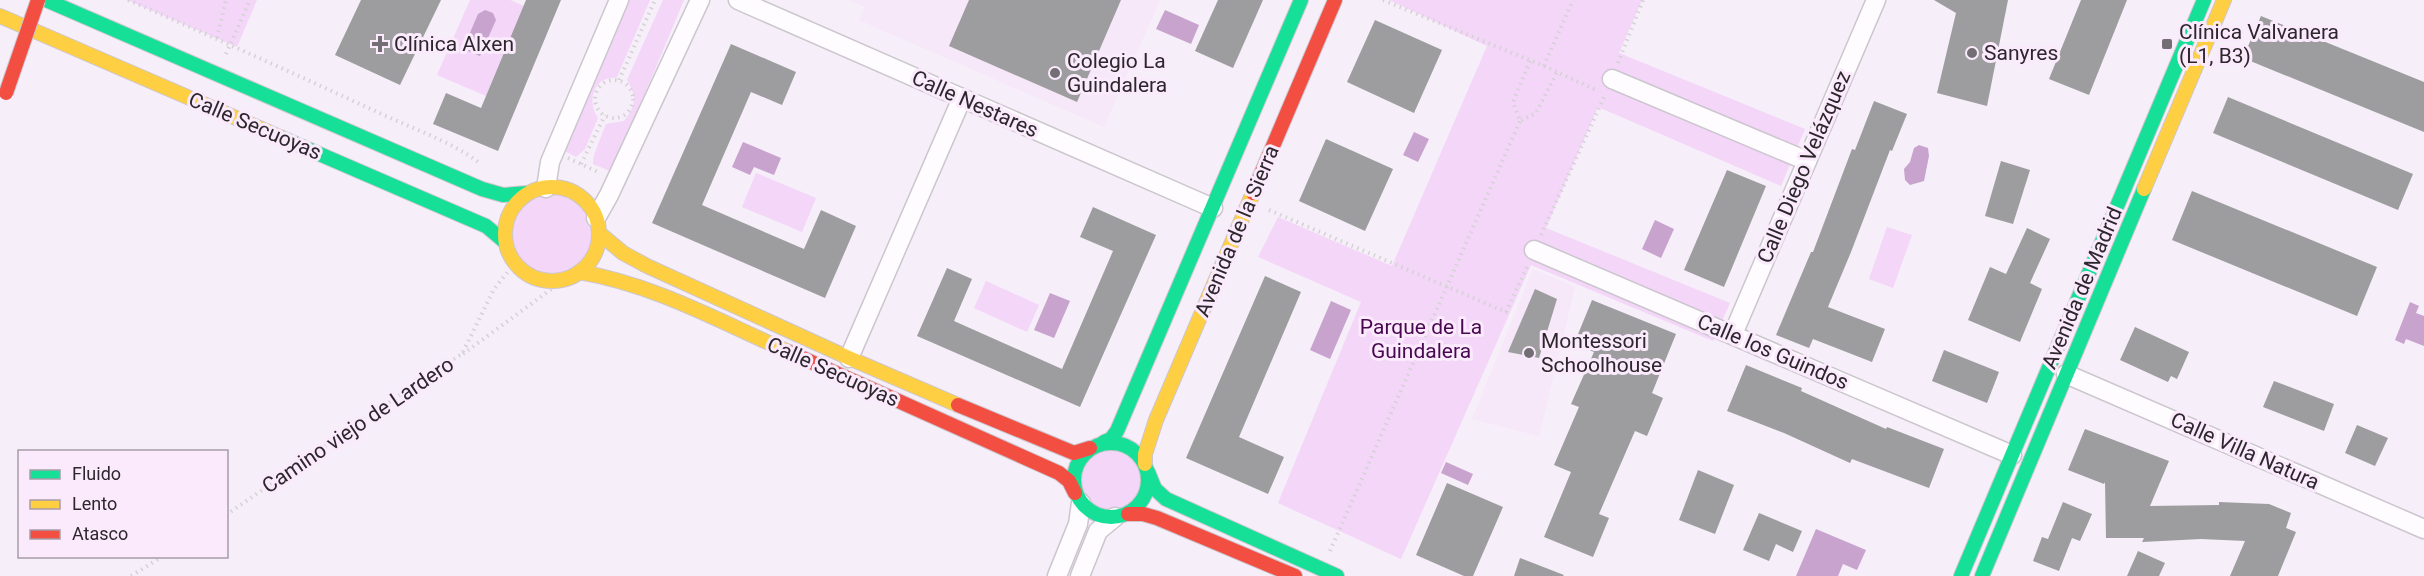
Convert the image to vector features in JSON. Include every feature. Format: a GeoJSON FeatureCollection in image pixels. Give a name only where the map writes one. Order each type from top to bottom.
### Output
{"type":"FeatureCollection","features":[{"type":"Feature","properties":{"kind":"main road"},"geometry":{"type":"LineString","coordinates":[[6,93],[38,0]]}},
{"type":"Feature","properties":{"kind":"main road","name":"Avenida de la Sierra"},"geometry":{"type":"LineString","coordinates":[[1104,442],[1111,439],[1117,431],[1301,0]]}},
{"type":"Feature","properties":{"kind":"main road","name":"Avenida de la Sierra"},"geometry":{"type":"LineString","coordinates":[[1146,468],[1144,454],[1156,420],[1335,0]]}},
{"type":"Feature","properties":{"kind":"main road","name":"Avenida de Madrid"},"geometry":{"type":"LineString","coordinates":[[1961,576],[2204,0]]}},
{"type":"Feature","properties":{"kind":"main road","name":"Avenida de Madrid"},"geometry":{"type":"LineString","coordinates":[[1982,576],[2224,0]]}},
{"type":"Feature","properties":{"kind":"main road","name":"Calle Secuoyas"},"geometry":{"type":"LineString","coordinates":[[52,3],[476,186],[503,195],[528,194]]}},
{"type":"Feature","properties":{"kind":"main road","name":"Calle Secuoyas"},"geometry":{"type":"LineString","coordinates":[[0,16],[462,215],[486,226],[506,242]]}},
{"type":"Feature","properties":{"kind":"main road"},"geometry":{"type":"LineString","coordinates":[[546,188],[562,188],[576,194],[588,205],[597,226],[597,248],[590,262],[573,275],[552,281],[538,279],[525,273],[514,263],[506,242],[505,228],[509,214],[517,202],[528,194],[546,188]]}},
{"type":"Feature","properties":{"kind":"main road","name":"Calle Secuoyas"},"geometry":{"type":"LineString","coordinates":[[597,226],[623,253],[647,266],[849,358],[1059,448],[1074,453],[1090,448]]}},
{"type":"Feature","properties":{"kind":"main road","name":"Calle Secuoyas"},"geometry":{"type":"LineString","coordinates":[[573,275],[610,277],[638,285],[1059,473],[1069,481],[1078,498]]}},
{"type":"Feature","properties":{"kind":"main road"},"geometry":{"type":"LineString","coordinates":[[1295,576],[1157,518],[1143,514],[1096,514],[1078,498],[1073,480],[1075,468],[1090,448],[1104,442],[1128,446],[1138,454],[1155,489],[1166,499],[1337,576]]}},
{"type":"Feature","properties":{"kind":"main road"},"geometry":{"type":"LineString","coordinates":[[1122,515],[1138,506],[1145,496],[1149,484],[1146,468]]}},
{"type":"Feature","properties":{"kind":"street"},"geometry":{"type":"LineString","coordinates":[[546,188],[549,162],[619,0]]}},
{"type":"Feature","properties":{"kind":"street"},"geometry":{"type":"LineString","coordinates":[[597,226],[700,0]]}},
{"type":"Feature","properties":{"kind":"street","name":"Calle Nestares"},"geometry":{"type":"LineString","coordinates":[[738,0],[1213,208]]}},
{"type":"Feature","properties":{"kind":"street","name":"Calle Diego Velázquez"},"geometry":{"type":"LineString","coordinates":[[1733,334],[1875,0]]}},
{"type":"Feature","properties":{"kind":"street"},"geometry":{"type":"LineString","coordinates":[[1609,86],[1807,160]]}},
{"type":"Feature","properties":{"kind":"street"},"geometry":{"type":"LineString","coordinates":[[849,358],[962,98]]}},
{"type":"Feature","properties":{"kind":"street","name":"Calle los Guindos"},"geometry":{"type":"LineString","coordinates":[[1534,250],[2012,455]]}},
{"type":"Feature","properties":{"kind":"street","name":"Calle Villa Natura"},"geometry":{"type":"LineString","coordinates":[[2066,374],[2424,529]]}},
{"type":"Feature","properties":{"kind":"street"},"geometry":{"type":"LineString","coordinates":[[1057,576],[1078,524],[1078,498]]}},
{"type":"Feature","properties":{"kind":"street"},"geometry":{"type":"LineString","coordinates":[[1080,576],[1098,531],[1122,515]]}},
{"type":"Feature","properties":{"kind":"path"},"geometry":{"type":"LineString","coordinates":[[128,0],[217,38],[469,155],[479,163],[481,173],[476,186]]}},
{"type":"Feature","properties":{"kind":"path"},"geometry":{"type":"LineString","coordinates":[[217,38],[226,0]]}},
{"type":"Feature","properties":{"kind":"path"},"geometry":{"type":"LineString","coordinates":[[219,74],[250,0]]}},
{"type":"Feature","properties":{"kind":"path"},"geometry":{"type":"LineString","coordinates":[[619,80],[655,0]]}},
{"type":"Feature","properties":{"kind":"path"},"geometry":{"type":"LineString","coordinates":[[1383,0],[1557,72],[1609,86]]}},
{"type":"Feature","properties":{"kind":"path"},"geometry":{"type":"LineString","coordinates":[[1544,66],[1573,0]]}},
{"type":"Feature","properties":{"kind":"path"},"geometry":{"type":"LineString","coordinates":[[1249,202],[1506,312],[1609,86],[1643,0]]}},
{"type":"Feature","properties":{"kind":"path"},"geometry":{"type":"LineString","coordinates":[[1520,121],[1514,102],[1530,61]]}},
{"type":"Feature","properties":{"kind":"path"},"geometry":{"type":"LineString","coordinates":[[1323,569],[1520,121],[1536,113],[1557,72]]}},
{"type":"Feature","properties":{"kind":"path"},"geometry":{"type":"LineString","coordinates":[[608,80],[619,80],[630,88],[631,107],[615,118],[598,110],[596,93],[598,87],[608,80]]}},
{"type":"Feature","properties":{"kind":"path"},"geometry":{"type":"LineString","coordinates":[[581,164],[605,115]]}},
{"type":"Feature","properties":{"kind":"path"},"geometry":{"type":"LineString","coordinates":[[554,151],[616,180]]}},
{"type":"Feature","properties":{"kind":"path","name":"Camino viejo de Lardero"},"geometry":{"type":"LineString","coordinates":[[462,354],[494,289],[514,263]]}},
{"type":"Feature","properties":{"kind":"path","name":"Camino viejo de Lardero"},"geometry":{"type":"LineString","coordinates":[[228,514],[462,354],[573,275]]}},
{"type":"Feature","properties":{"kind":"path"},"geometry":{"type":"LineString","coordinates":[[130,576],[160,558]]}},
{"type":"Feature","properties":{"kind":"shaded area","name":"Colegio La Guindalera"},"geometry":{"type":"Polygon","coordinates":[[[849,0],[1160,0],[1104,127],[859,20],[865,7],[849,0]]]}},
{"type":"Feature","properties":{"kind":"shaded area"},"geometry":{"type":"Polygon","coordinates":[[[485,10],[493,13],[496,20],[480,56],[463,49],[478,14],[485,10]]]}},
{"type":"Feature","properties":{"kind":"shaded area"},"geometry":{"type":"Polygon","coordinates":[[[1165,10],[1199,25],[1191,44],[1156,29],[1165,10]]]}},
{"type":"Feature","properties":{"kind":"shaded area"},"geometry":{"type":"Polygon","coordinates":[[[1414,132],[1429,139],[1418,162],[1403,155],[1414,132]]]}},
{"type":"Feature","properties":{"kind":"shaded area"},"geometry":{"type":"Polygon","coordinates":[[[743,142],[781,158],[774,175],[754,167],[750,175],[732,167],[743,142]]]}},
{"type":"Feature","properties":{"kind":"shaded area"},"geometry":{"type":"Polygon","coordinates":[[[1919,145],[1928,148],[1929,156],[1924,181],[1910,185],[1905,180],[1904,169],[1910,162],[1914,148],[1919,145]]]}},
{"type":"Feature","properties":{"kind":"shaded area"},"geometry":{"type":"Polygon","coordinates":[[[1655,220],[1674,229],[1661,258],[1642,249],[1655,220]]]}},
{"type":"Feature","properties":{"kind":"shaded area","name":"Montessori Schoolhouse"},"geometry":{"type":"Polygon","coordinates":[[[1533,269],[1575,287],[1539,436],[1472,419],[1533,269]]]}},
{"type":"Feature","properties":{"kind":"shaded area"},"geometry":{"type":"Polygon","coordinates":[[[1050,293],[1070,301],[1054,338],[1034,330],[1050,293]]]}},
{"type":"Feature","properties":{"kind":"shaded area"},"geometry":{"type":"Polygon","coordinates":[[[1331,301],[1351,310],[1330,359],[1310,350],[1331,301]]]}},
{"type":"Feature","properties":{"kind":"shaded area"},"geometry":{"type":"Polygon","coordinates":[[[2410,302],[2419,306],[2416,313],[2424,316],[2424,346],[2406,339],[2404,344],[2395,340],[2410,302]]]}},
{"type":"Feature","properties":{"kind":"shaded area"},"geometry":{"type":"Polygon","coordinates":[[[1446,462],[1473,474],[1468,485],[1441,473],[1446,462]]]}},
{"type":"Feature","properties":{"kind":"shaded area"},"geometry":{"type":"Polygon","coordinates":[[[1816,529],[1866,550],[1857,570],[1843,564],[1838,576],[1796,576],[1816,529]]]}},
{"type":"Feature","properties":{"kind":"green space"},"geometry":{"type":"Polygon","coordinates":[[[127,0],[257,0],[237,47],[127,0]]]}},
{"type":"Feature","properties":{"kind":"green space"},"geometry":{"type":"Polygon","coordinates":[[[470,0],[510,0],[524,6],[486,96],[437,75],[470,0]]]}},
{"type":"Feature","properties":{"kind":"green space"},"geometry":{"type":"Polygon","coordinates":[[[626,0],[650,0],[617,77],[598,84],[593,93],[595,114],[598,118],[585,149],[576,157],[561,149],[626,0]]]}},
{"type":"Feature","properties":{"kind":"green space"},"geometry":{"type":"Polygon","coordinates":[[[663,0],[684,0],[612,172],[593,164],[594,155],[606,124],[624,121],[631,111],[634,96],[627,80],[663,0]]]}},
{"type":"Feature","properties":{"kind":"green space","name":"Parque de La Guindalera"},"geometry":{"type":"Polygon","coordinates":[[[1389,0],[1642,0],[1619,53],[1805,129],[1781,186],[1598,107],[1546,228],[1730,303],[1713,341],[1531,265],[1401,559],[1278,503],[1361,302],[1258,257],[1278,217],[1392,266],[1487,46],[1389,0]]]}},
{"type":"Feature","properties":{"kind":"green space"},"geometry":{"type":"Polygon","coordinates":[[[756,173],[816,198],[802,232],[742,207],[756,173]]]}},
{"type":"Feature","properties":{"kind":"green space"},"geometry":{"type":"Polygon","coordinates":[[[536,190],[553,192],[574,200],[585,210],[591,222],[593,236],[588,253],[576,267],[561,274],[546,275],[531,270],[519,261],[511,247],[509,231],[514,213],[536,190]]]}},
{"type":"Feature","properties":{"kind":"green space"},"geometry":{"type":"Polygon","coordinates":[[[1887,227],[1912,235],[1893,288],[1869,279],[1887,227]]]}},
{"type":"Feature","properties":{"kind":"green space"},"geometry":{"type":"Polygon","coordinates":[[[986,281],[1039,305],[1027,332],[974,308],[986,281]]]}},
{"type":"Feature","properties":{"kind":"green space"},"geometry":{"type":"Polygon","coordinates":[[[1109,448],[1122,451],[1132,458],[1139,468],[1142,481],[1139,494],[1132,504],[1122,511],[1109,514],[1096,511],[1086,504],[1079,494],[1076,481],[1079,468],[1086,458],[1096,451],[1109,448]]]}},
{"type":"Feature","properties":{"kind":"building","name":"Clínica Alxen"},"geometry":{"type":"Polygon","coordinates":[[[361,0],[441,0],[400,85],[335,55],[361,0]]]}},
{"type":"Feature","properties":{"kind":"building"},"geometry":{"type":"Polygon","coordinates":[[[526,0],[561,0],[498,151],[433,124],[446,93],[481,108],[526,0]]]}},
{"type":"Feature","properties":{"kind":"building"},"geometry":{"type":"Polygon","coordinates":[[[969,0],[1121,0],[1077,102],[949,46],[969,0]]]}},
{"type":"Feature","properties":{"kind":"building"},"geometry":{"type":"Polygon","coordinates":[[[1218,0],[1263,0],[1233,68],[1195,51],[1218,0]]]}},
{"type":"Feature","properties":{"kind":"building","name":"Sanyres"},"geometry":{"type":"Polygon","coordinates":[[[1934,0],[2008,0],[1987,106],[1937,93],[1956,13],[1934,0]]]}},
{"type":"Feature","properties":{"kind":"building"},"geometry":{"type":"Polygon","coordinates":[[[2081,0],[2127,0],[2089,95],[2049,79],[2081,0]]]}},
{"type":"Feature","properties":{"kind":"building"},"geometry":{"type":"Polygon","coordinates":[[[2261,16],[2424,82],[2424,132],[2243,58],[2261,16]]]}},
{"type":"Feature","properties":{"kind":"building"},"geometry":{"type":"Polygon","coordinates":[[[1375,20],[1442,50],[1414,113],[1347,82],[1375,20]]]}},
{"type":"Feature","properties":{"kind":"building"},"geometry":{"type":"Polygon","coordinates":[[[731,44],[796,72],[782,105],[751,92],[702,205],[804,249],[821,210],[856,226],[825,298],[652,223],[731,44]]]}},
{"type":"Feature","properties":{"kind":"building"},"geometry":{"type":"Polygon","coordinates":[[[2228,97],[2413,174],[2398,210],[2213,133],[2228,97]]]}},
{"type":"Feature","properties":{"kind":"building"},"geometry":{"type":"Polygon","coordinates":[[[1874,101],[1907,114],[1892,151],[1890,150],[1828,307],[1885,329],[1872,362],[1813,339],[1809,348],[1776,335],[1811,252],[1813,252],[1852,149],[1855,150],[1874,101]]]}},
{"type":"Feature","properties":{"kind":"building"},"geometry":{"type":"Polygon","coordinates":[[[1326,139],[1393,169],[1365,231],[1299,201],[1326,139]]]}},
{"type":"Feature","properties":{"kind":"building"},"geometry":{"type":"Polygon","coordinates":[[[2001,161],[2030,170],[2013,224],[1985,216],[2001,161]]]}},
{"type":"Feature","properties":{"kind":"building"},"geometry":{"type":"Polygon","coordinates":[[[1727,170],[1766,186],[1724,287],[1684,270],[1727,170]]]}},
{"type":"Feature","properties":{"kind":"building"},"geometry":{"type":"Polygon","coordinates":[[[2192,191],[2377,267],[2357,316],[2172,240],[2192,191]]]}},
{"type":"Feature","properties":{"kind":"building"},"geometry":{"type":"Polygon","coordinates":[[[1093,207],[1156,235],[1080,407],[917,336],[947,268],[972,279],[954,321],[1062,369],[1113,251],[1080,237],[1093,207]]]}},
{"type":"Feature","properties":{"kind":"building"},"geometry":{"type":"Polygon","coordinates":[[[2027,228],[2050,239],[2030,283],[2042,289],[2020,342],[1968,320],[1990,267],[2006,274],[2027,228]]]}},
{"type":"Feature","properties":{"kind":"building"},"geometry":{"type":"Polygon","coordinates":[[[1265,276],[1301,292],[1239,437],[1284,457],[1268,494],[1186,458],[1265,276]]]}},
{"type":"Feature","properties":{"kind":"building"},"geometry":{"type":"Polygon","coordinates":[[[1535,289],[1557,299],[1539,358],[1508,352],[1535,289]]]}},
{"type":"Feature","properties":{"kind":"building"},"geometry":{"type":"Polygon","coordinates":[[[1592,300],[1676,334],[1652,393],[1663,398],[1647,436],[1635,431],[1599,514],[1609,518],[1593,557],[1544,537],[1571,472],[1554,465],[1579,407],[1571,404],[1594,352],[1574,344],[1592,300]]]}},
{"type":"Feature","properties":{"kind":"building"},"geometry":{"type":"Polygon","coordinates":[[[2135,327],[2189,352],[2177,379],[2171,376],[2168,382],[2120,360],[2135,327]]]}},
{"type":"Feature","properties":{"kind":"building"},"geometry":{"type":"Polygon","coordinates":[[[1944,350],[1999,372],[1987,403],[1932,381],[1944,350]]]}},
{"type":"Feature","properties":{"kind":"building"},"geometry":{"type":"Polygon","coordinates":[[[1746,365],[1802,388],[1801,391],[1886,429],[1887,427],[1944,449],[1929,488],[1852,459],[1850,463],[1784,433],[1727,411],[1746,365]]]}},
{"type":"Feature","properties":{"kind":"building"},"geometry":{"type":"Polygon","coordinates":[[[2274,381],[2334,404],[2324,431],[2263,407],[2274,381]]]}},
{"type":"Feature","properties":{"kind":"building"},"geometry":{"type":"Polygon","coordinates":[[[2357,425],[2388,438],[2375,466],[2345,453],[2357,425]]]}},
{"type":"Feature","properties":{"kind":"building"},"geometry":{"type":"Polygon","coordinates":[[[2085,429],[2169,461],[2150,506],[2219,505],[2219,502],[2269,504],[2291,513],[2286,528],[2296,532],[2278,576],[2230,576],[2245,541],[2201,539],[2142,542],[2144,538],[2106,538],[2105,482],[2104,484],[2068,470],[2085,429]]]}},
{"type":"Feature","properties":{"kind":"building"},"geometry":{"type":"Polygon","coordinates":[[[1698,470],[1734,485],[1715,534],[1679,520],[1698,470]]]}},
{"type":"Feature","properties":{"kind":"building"},"geometry":{"type":"Polygon","coordinates":[[[1447,483],[1503,507],[1473,576],[1464,576],[1416,555],[1447,483]]]}},
{"type":"Feature","properties":{"kind":"building"},"geometry":{"type":"Polygon","coordinates":[[[2063,502],[2092,514],[2080,541],[2072,538],[2059,571],[2033,561],[2042,537],[2048,539],[2063,502]]]}},
{"type":"Feature","properties":{"kind":"building"},"geometry":{"type":"Polygon","coordinates":[[[1759,513],[1802,531],[1793,552],[1776,544],[1769,561],[1743,550],[1759,513]]]}},
{"type":"Feature","properties":{"kind":"building"},"geometry":{"type":"Polygon","coordinates":[[[2138,551],[2165,563],[2159,576],[2127,576],[2138,551]]]}},
{"type":"Feature","properties":{"kind":"building"},"geometry":{"type":"Polygon","coordinates":[[[1520,558],[1564,575],[1514,576],[1520,558]]]}},
{"type":"Feature","properties":{"kind":"traffic: fast"},"geometry":{"type":"LineString","coordinates":[[46,0],[482,189],[503,195],[528,193]]}},
{"type":"Feature","properties":{"kind":"traffic: fast"},"geometry":{"type":"LineString","coordinates":[[1104,442],[1111,439],[1117,431],[1301,0]]}},
{"type":"Feature","properties":{"kind":"traffic: fast"},"geometry":{"type":"LineString","coordinates":[[1961,576],[2204,0]]}},
{"type":"Feature","properties":{"kind":"traffic: fast"},"geometry":{"type":"LineString","coordinates":[[280,137],[486,226],[505,242]]}},
{"type":"Feature","properties":{"kind":"traffic: fast"},"geometry":{"type":"LineString","coordinates":[[1982,576],[2144,189]]}},
{"type":"Feature","properties":{"kind":"traffic: fast"},"geometry":{"type":"LineString","coordinates":[[1104,443],[1118,443],[1132,449],[1142,459],[1148,473],[1148,480],[1146,494],[1132,511],[1118,517],[1104,517],[1090,511],[1080,501],[1074,487],[1074,473],[1080,459],[1090,449],[1104,443]]}},
{"type":"Feature","properties":{"kind":"traffic: fast"},"geometry":{"type":"LineString","coordinates":[[1148,472],[1155,489],[1166,499],[1337,576]]}},
{"type":"Feature","properties":{"kind":"traffic: slow"},"geometry":{"type":"LineString","coordinates":[[2144,189],[2224,0]]}},
{"type":"Feature","properties":{"kind":"traffic: slow"},"geometry":{"type":"LineString","coordinates":[[0,16],[280,137]]}},
{"type":"Feature","properties":{"kind":"traffic: slow"},"geometry":{"type":"LineString","coordinates":[[552,187],[570,191],[585,201],[595,216],[599,234],[595,252],[585,267],[570,277],[552,281],[534,277],[519,267],[509,252],[505,234],[509,216],[519,201],[534,191],[552,187]]}},
{"type":"Feature","properties":{"kind":"traffic: slow"},"geometry":{"type":"LineString","coordinates":[[1145,464],[1145,454],[1156,420],[1253,193]]}},
{"type":"Feature","properties":{"kind":"traffic: slow"},"geometry":{"type":"LineString","coordinates":[[599,233],[623,253],[647,266],[958,405]]}},
{"type":"Feature","properties":{"kind":"traffic: slow"},"geometry":{"type":"LineString","coordinates":[[579,272],[633,285],[660,295],[789,352]]}},
{"type":"Feature","properties":{"kind":"traffic: jam"},"geometry":{"type":"LineString","coordinates":[[6,93],[38,0]]}},
{"type":"Feature","properties":{"kind":"traffic: jam"},"geometry":{"type":"LineString","coordinates":[[1253,193],[1335,0]]}},
{"type":"Feature","properties":{"kind":"traffic: jam"},"geometry":{"type":"LineString","coordinates":[[789,352],[1059,473],[1069,481],[1075,493]]}},
{"type":"Feature","properties":{"kind":"traffic: jam"},"geometry":{"type":"LineString","coordinates":[[958,405],[1074,453],[1090,448]]}},
{"type":"Feature","properties":{"kind":"traffic: jam"},"geometry":{"type":"LineString","coordinates":[[1128,514],[1143,514],[1157,518],[1295,576]]}},
{"type":"Feature","properties":{"kind":"place","name":"Clínica Alxen"},"geometry":{"type":"Point","coordinates":[380,44]}},
{"type":"Feature","properties":{"kind":"place","name":"Clínica Valvanera (L1, B3)"},"geometry":{"type":"Point","coordinates":[2167,44]}},
{"type":"Feature","properties":{"kind":"place","name":"Sanyres"},"geometry":{"type":"Point","coordinates":[1972,53]}},
{"type":"Feature","properties":{"kind":"place","name":"Colegio La Guindalera"},"geometry":{"type":"Point","coordinates":[1055,73]}},
{"type":"Feature","properties":{"kind":"place","name":"Montessori Schoolhouse"},"geometry":{"type":"Point","coordinates":[1529,353]}}]}
